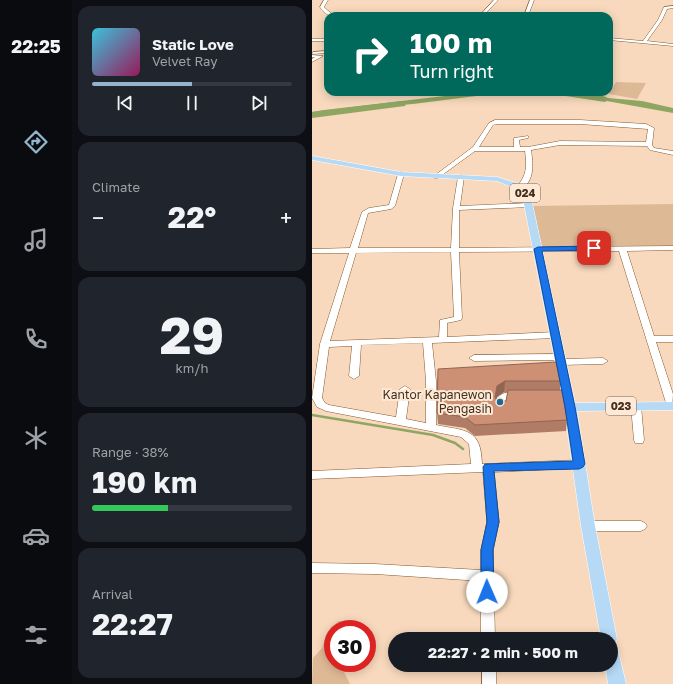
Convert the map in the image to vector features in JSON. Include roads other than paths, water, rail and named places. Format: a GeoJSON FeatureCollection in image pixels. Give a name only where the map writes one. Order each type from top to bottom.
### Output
{"type":"FeatureCollection","features":[{"type":"Feature","properties":{"kind":"main road","name":"024"},"geometry":{"type":"LineString","coordinates":[[312,158],[401,174],[497,179],[510,182],[526,193],[560,359],[566,399]]}},
{"type":"Feature","properties":{"kind":"main road","name":"023"},"geometry":{"type":"LineString","coordinates":[[566,399],[636,406],[673,406]]}},
{"type":"Feature","properties":{"kind":"main road"},"geometry":{"type":"LineString","coordinates":[[566,399],[579,464],[588,526],[608,632]]}},
{"type":"Feature","properties":{"kind":"main road"},"geometry":{"type":"LineString","coordinates":[[615,672],[617,684]]}},
{"type":"Feature","properties":{"kind":"street"},"geometry":{"type":"LineString","coordinates":[[326,0],[322,6],[328,12]]}},
{"type":"Feature","properties":{"kind":"street"},"geometry":{"type":"LineString","coordinates":[[484,12],[496,0]]}},
{"type":"Feature","properties":{"kind":"street"},"geometry":{"type":"LineString","coordinates":[[528,12],[532,0]]}},
{"type":"Feature","properties":{"kind":"street"},"geometry":{"type":"LineString","coordinates":[[644,42],[660,20],[664,8],[673,7]]}},
{"type":"Feature","properties":{"kind":"street"},"geometry":{"type":"LineString","coordinates":[[613,39],[673,45]]}},
{"type":"Feature","properties":{"kind":"street"},"geometry":{"type":"LineString","coordinates":[[312,40],[324,40]]}},
{"type":"Feature","properties":{"kind":"street"},"geometry":{"type":"LineString","coordinates":[[312,55],[324,53]]}},
{"type":"Feature","properties":{"kind":"street"},"geometry":{"type":"LineString","coordinates":[[312,55],[321,56]]}},
{"type":"Feature","properties":{"kind":"street"},"geometry":{"type":"LineString","coordinates":[[312,60],[321,56]]}},
{"type":"Feature","properties":{"kind":"street"},"geometry":{"type":"LineString","coordinates":[[436,177],[474,149],[491,124],[502,122],[638,124],[651,128],[649,144],[654,150],[673,152]]}},
{"type":"Feature","properties":{"kind":"street"},"geometry":{"type":"LineString","coordinates":[[517,150],[516,139],[526,137]]}},
{"type":"Feature","properties":{"kind":"street"},"geometry":{"type":"LineString","coordinates":[[474,149],[528,150],[556,143],[649,144]]}},
{"type":"Feature","properties":{"kind":"street"},"geometry":{"type":"LineString","coordinates":[[520,188],[529,177],[530,167],[528,150]]}},
{"type":"Feature","properties":{"kind":"street"},"geometry":{"type":"LineString","coordinates":[[401,174],[392,206],[388,208],[368,209],[365,212],[325,344],[317,398],[321,405],[326,408],[431,426],[470,436],[475,442],[483,467],[493,522],[487,550],[488,632]]}},
{"type":"Feature","properties":{"kind":"street"},"geometry":{"type":"LineString","coordinates":[[443,340],[443,322],[458,318],[455,250],[456,208],[461,177]]}},
{"type":"Feature","properties":{"kind":"street"},"geometry":{"type":"LineString","coordinates":[[456,208],[529,205]]}},
{"type":"Feature","properties":{"kind":"street"},"geometry":{"type":"LineString","coordinates":[[622,248],[673,406]]}},
{"type":"Feature","properties":{"kind":"street"},"geometry":{"type":"LineString","coordinates":[[312,251],[673,248]]}},
{"type":"Feature","properties":{"kind":"street"},"geometry":{"type":"LineString","coordinates":[[325,344],[555,335]]}},
{"type":"Feature","properties":{"kind":"street"},"geometry":{"type":"LineString","coordinates":[[651,340],[673,339]]}},
{"type":"Feature","properties":{"kind":"street"},"geometry":{"type":"LineString","coordinates":[[427,341],[431,381],[431,426]]}},
{"type":"Feature","properties":{"kind":"street"},"geometry":{"type":"LineString","coordinates":[[354,376],[357,343]]}},
{"type":"Feature","properties":{"kind":"street"},"geometry":{"type":"LineString","coordinates":[[474,358],[603,361]]}},
{"type":"Feature","properties":{"kind":"street"},"geometry":{"type":"LineString","coordinates":[[401,421],[405,389]]}},
{"type":"Feature","properties":{"kind":"street"},"geometry":{"type":"LineString","coordinates":[[501,408],[502,398],[511,396],[525,396]]}},
{"type":"Feature","properties":{"kind":"street"},"geometry":{"type":"LineString","coordinates":[[636,406],[639,440]]}},
{"type":"Feature","properties":{"kind":"street"},"geometry":{"type":"LineString","coordinates":[[312,475],[579,464]]}},
{"type":"Feature","properties":{"kind":"street"},"geometry":{"type":"LineString","coordinates":[[588,526],[641,526]]}},
{"type":"Feature","properties":{"kind":"street"},"geometry":{"type":"LineString","coordinates":[[312,568],[374,569],[487,576]]}},
{"type":"Feature","properties":{"kind":"street"},"geometry":{"type":"LineString","coordinates":[[489,672],[489,684]]}},
{"type":"Feature","properties":{"kind":"waterway"},"geometry":{"type":"LineString","coordinates":[[585,96],[605,99]]}},
{"type":"Feature","properties":{"kind":"waterway"},"geometry":{"type":"LineString","coordinates":[[312,115],[402,104]]}},
{"type":"Feature","properties":{"kind":"waterway"},"geometry":{"type":"LineString","coordinates":[[312,415],[433,435],[455,443],[463,449]]}},
{"type":"Feature","properties":{"kind":"place","name":"Kantor Kapanewon Pengasih"},"geometry":{"type":"Point","coordinates":[500,402]}}]}
